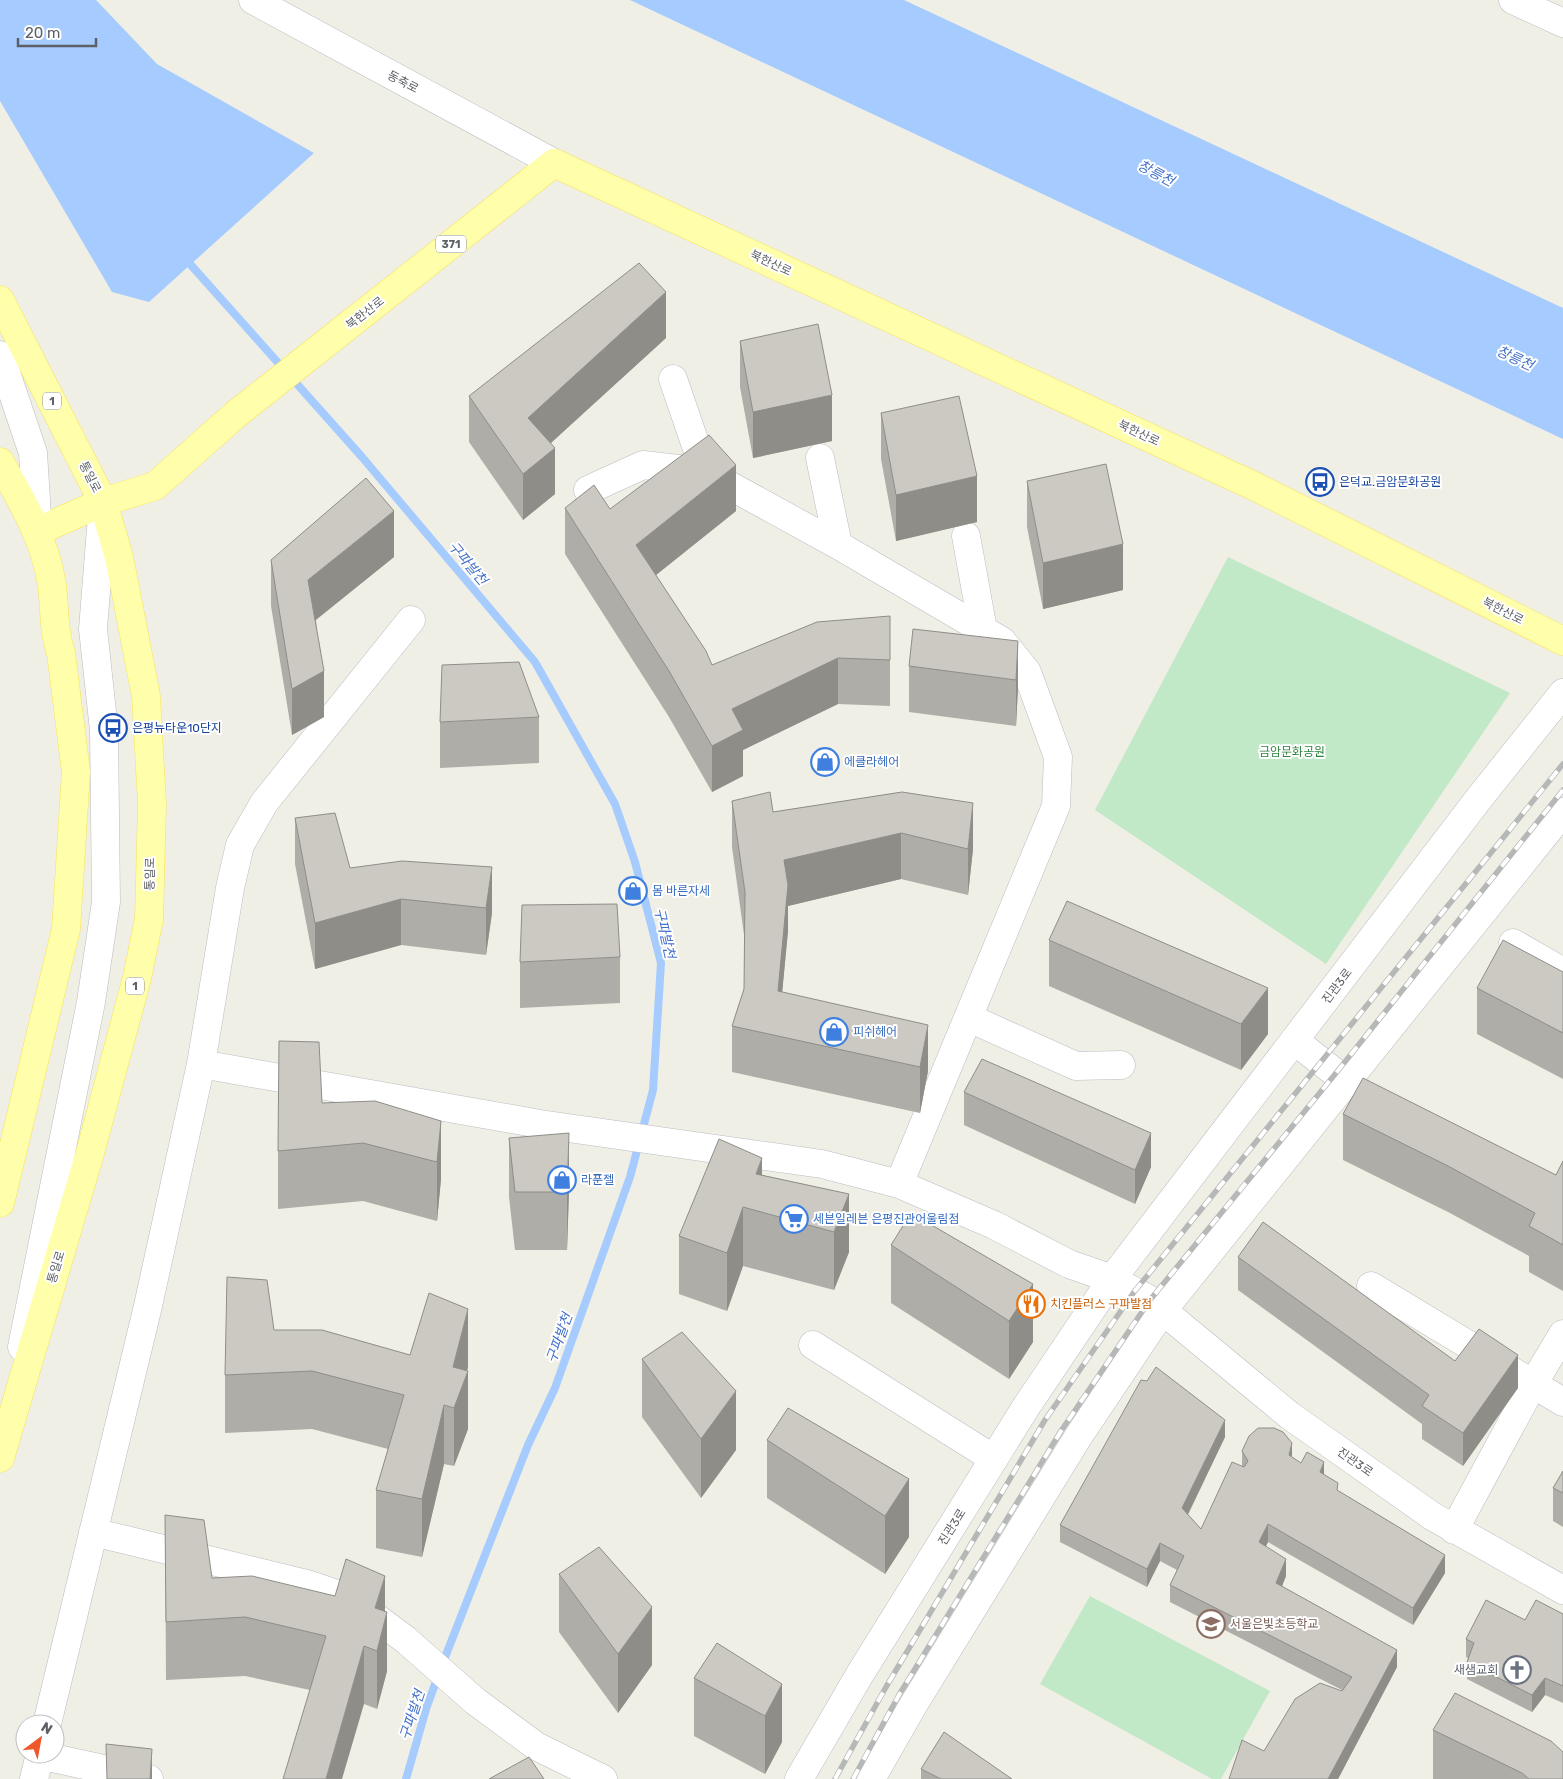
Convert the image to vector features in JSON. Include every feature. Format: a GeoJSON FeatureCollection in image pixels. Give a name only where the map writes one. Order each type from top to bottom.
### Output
{"type":"FeatureCollection","features":[{"type":"Feature","properties":{"kind":"main road","name":"북한산로"},"geometry":{"type":"LineString","coordinates":[[38,531],[103,502],[155,486],[235,415],[554,163],[1254,486],[1563,642]]}},
{"type":"Feature","properties":{"kind":"main road","name":"통일로"},"geometry":{"type":"LineString","coordinates":[[0,300],[103,502],[119,557],[146,696],[152,804],[149,918],[137,978],[90,1153],[1,1451]]}},
{"type":"Feature","properties":{"kind":"main road"},"geometry":{"type":"LineString","coordinates":[[0,462],[38,531],[52,584],[56,639],[61,654],[76,772],[66,929],[0,1204]]}},
{"type":"Feature","properties":{"kind":"street","name":"동축로"},"geometry":{"type":"LineString","coordinates":[[253,0],[554,163]]}},
{"type":"Feature","properties":{"kind":"street"},"geometry":{"type":"LineString","coordinates":[[1513,0],[1560,15]]}},
{"type":"Feature","properties":{"kind":"street"},"geometry":{"type":"LineString","coordinates":[[0,355],[33,453],[38,531]]}},
{"type":"Feature","properties":{"kind":"street"},"geometry":{"type":"LineString","coordinates":[[673,379],[704,472]]}},
{"type":"Feature","properties":{"kind":"street"},"geometry":{"type":"LineString","coordinates":[[820,458],[838,545]]}},
{"type":"Feature","properties":{"kind":"street"},"geometry":{"type":"LineString","coordinates":[[588,490],[643,465],[704,472],[838,545],[1002,641],[1027,672],[1058,757],[1056,806],[899,1184]]}},
{"type":"Feature","properties":{"kind":"street"},"geometry":{"type":"LineString","coordinates":[[1,1451],[91,1002],[106,902],[104,730],[94,629],[103,502]]}},
{"type":"Feature","properties":{"kind":"street"},"geometry":{"type":"LineString","coordinates":[[966,536],[983,630]]}},
{"type":"Feature","properties":{"kind":"street"},"geometry":{"type":"LineString","coordinates":[[49,1714],[148,1306],[201,1064],[230,888],[240,845],[264,803],[411,620]]}},
{"type":"Feature","properties":{"kind":"street","name":"진관3로"},"geometry":{"type":"LineString","coordinates":[[798,1779],[860,1674],[994,1458],[1112,1279],[1295,1042],[1477,801],[1563,693]]}},
{"type":"Feature","properties":{"kind":"street"},"geometry":{"type":"LineString","coordinates":[[871,1779],[912,1707],[1078,1437],[1163,1310],[1563,812]]}},
{"type":"Feature","properties":{"kind":"street"},"geometry":{"type":"LineString","coordinates":[[1514,943],[1563,972]]}},
{"type":"Feature","properties":{"kind":"street"},"geometry":{"type":"LineString","coordinates":[[968,1018],[1076,1066],[1121,1065]]}},
{"type":"Feature","properties":{"kind":"street"},"geometry":{"type":"LineString","coordinates":[[1295,1042],[1346,1082]]}},
{"type":"Feature","properties":{"kind":"street"},"geometry":{"type":"LineString","coordinates":[[201,1064],[540,1124],[822,1164],[899,1184],[994,1225],[1069,1264],[1112,1279]]}},
{"type":"Feature","properties":{"kind":"street","name":"진관3로"},"geometry":{"type":"LineString","coordinates":[[1112,1279],[1150,1300],[1290,1415],[1454,1530],[1563,1590]]}},
{"type":"Feature","properties":{"kind":"street"},"geometry":{"type":"LineString","coordinates":[[1371,1286],[1563,1402]]}},
{"type":"Feature","properties":{"kind":"street"},"geometry":{"type":"LineString","coordinates":[[1454,1530],[1533,1384],[1563,1334]]}},
{"type":"Feature","properties":{"kind":"street"},"geometry":{"type":"LineString","coordinates":[[813,1345],[994,1458]]}},
{"type":"Feature","properties":{"kind":"street"},"geometry":{"type":"LineString","coordinates":[[92,1532],[307,1584],[351,1599],[406,1640],[475,1701],[536,1746],[602,1779]]}},
{"type":"Feature","properties":{"kind":"street"},"geometry":{"type":"LineString","coordinates":[[45,1764],[149,1779]]}},
{"type":"Feature","properties":{"kind":"green space","name":"금암문화공원"},"geometry":{"type":"Polygon","coordinates":[[[1228,557],[1510,693],[1326,964],[1095,810],[1228,557]]]}},
{"type":"Feature","properties":{"kind":"green space"},"geometry":{"type":"Polygon","coordinates":[[[1090,1596],[1270,1691],[1221,1779],[1212,1779],[1040,1684],[1090,1596]]]}},
{"type":"Feature","properties":{"kind":"water"},"geometry":{"type":"Polygon","coordinates":[[[0,0],[96,0],[157,64],[314,153],[149,302],[112,292],[0,101],[0,0]]]}},
{"type":"Feature","properties":{"kind":"water","name":"창릉천"},"geometry":{"type":"Polygon","coordinates":[[[630,0],[904,0],[1563,308],[1563,439],[630,0]]]}},
{"type":"Feature","properties":{"kind":"building"},"geometry":{"type":"Polygon","coordinates":[[[639,263],[666,292],[528,418],[555,448],[523,474],[469,396],[639,263]]]}},
{"type":"Feature","properties":{"kind":"building"},"geometry":{"type":"Polygon","coordinates":[[[818,324],[832,395],[753,412],[740,341],[818,324]]]}},
{"type":"Feature","properties":{"kind":"building"},"geometry":{"type":"Polygon","coordinates":[[[959,396],[977,476],[896,495],[881,413],[959,396]]]}},
{"type":"Feature","properties":{"kind":"building"},"geometry":{"type":"Polygon","coordinates":[[[709,435],[736,465],[636,545],[706,651],[712,665],[817,622],[890,616],[890,660],[838,658],[732,709],[743,730],[712,746],[669,671],[565,508],[594,485],[610,509],[709,435]]]}},
{"type":"Feature","properties":{"kind":"building"},"geometry":{"type":"Polygon","coordinates":[[[1106,464],[1123,544],[1043,563],[1027,481],[1106,464]]]}},
{"type":"Feature","properties":{"kind":"building"},"geometry":{"type":"Polygon","coordinates":[[[366,478],[394,511],[308,580],[324,671],[292,689],[271,560],[366,478]]]}},
{"type":"Feature","properties":{"kind":"building"},"geometry":{"type":"Polygon","coordinates":[[[913,629],[1018,641],[1016,680],[909,666],[913,629]]]}},
{"type":"Feature","properties":{"kind":"building"},"geometry":{"type":"Polygon","coordinates":[[[519,662],[539,717],[440,722],[442,665],[519,662]]]}},
{"type":"Feature","properties":{"kind":"building"},"geometry":{"type":"Polygon","coordinates":[[[770,792],[773,812],[902,792],[973,803],[968,849],[901,833],[784,860],[788,885],[778,991],[928,1025],[920,1067],[732,1026],[744,989],[745,892],[732,801],[770,792]]]}},
{"type":"Feature","properties":{"kind":"building"},"geometry":{"type":"Polygon","coordinates":[[[335,813],[350,868],[402,861],[492,867],[486,908],[401,899],[315,923],[295,818],[335,813]]]}},
{"type":"Feature","properties":{"kind":"building"},"geometry":{"type":"Polygon","coordinates":[[[1067,901],[1268,988],[1241,1024],[1049,940],[1067,901]]]}},
{"type":"Feature","properties":{"kind":"building"},"geometry":{"type":"Polygon","coordinates":[[[617,904],[620,957],[520,962],[522,905],[617,904]]]}},
{"type":"Feature","properties":{"kind":"building"},"geometry":{"type":"Polygon","coordinates":[[[1503,940],[1563,972],[1563,1033],[1477,988],[1503,940]]]}},
{"type":"Feature","properties":{"kind":"building"},"geometry":{"type":"Polygon","coordinates":[[[279,1041],[319,1042],[322,1103],[375,1101],[441,1121],[437,1162],[363,1143],[278,1151],[279,1041]]]}},
{"type":"Feature","properties":{"kind":"building"},"geometry":{"type":"Polygon","coordinates":[[[982,1059],[1151,1133],[1135,1170],[964,1092],[982,1059]]]}},
{"type":"Feature","properties":{"kind":"building"},"geometry":{"type":"Polygon","coordinates":[[[1363,1078],[1556,1175],[1563,1161],[1563,1245],[1529,1226],[1535,1213],[1448,1166],[1343,1114],[1363,1078]]]}},
{"type":"Feature","properties":{"kind":"building"},"geometry":{"type":"Polygon","coordinates":[[[569,1133],[567,1192],[515,1192],[509,1138],[569,1133]]]}},
{"type":"Feature","properties":{"kind":"building"},"geometry":{"type":"Polygon","coordinates":[[[719,1139],[762,1158],[756,1174],[849,1194],[834,1232],[743,1207],[727,1253],[679,1236],[719,1139]]]}},
{"type":"Feature","properties":{"kind":"building"},"geometry":{"type":"Polygon","coordinates":[[[911,1213],[1033,1284],[1009,1321],[891,1245],[911,1213]]]}},
{"type":"Feature","properties":{"kind":"building"},"geometry":{"type":"Polygon","coordinates":[[[1263,1222],[1455,1361],[1479,1329],[1518,1355],[1463,1433],[1422,1406],[1429,1395],[1238,1257],[1263,1222]]]}},
{"type":"Feature","properties":{"kind":"building"},"geometry":{"type":"Polygon","coordinates":[[[227,1277],[267,1280],[274,1330],[322,1330],[410,1355],[429,1293],[468,1309],[453,1367],[468,1371],[454,1408],[444,1405],[422,1499],[376,1490],[404,1395],[312,1371],[225,1375],[227,1277]]]}},
{"type":"Feature","properties":{"kind":"building"},"geometry":{"type":"Polygon","coordinates":[[[682,1332],[736,1391],[701,1439],[642,1359],[682,1332]]]}},
{"type":"Feature","properties":{"kind":"building"},"geometry":{"type":"Polygon","coordinates":[[[1156,1367],[1225,1420],[1182,1508],[1201,1529],[1232,1462],[1244,1467],[1248,1461],[1242,1451],[1249,1436],[1258,1428],[1274,1428],[1283,1432],[1292,1443],[1289,1455],[1301,1463],[1307,1452],[1324,1462],[1320,1472],[1338,1483],[1337,1490],[1445,1555],[1413,1608],[1268,1524],[1259,1542],[1286,1559],[1276,1583],[1397,1650],[1328,1779],[1229,1779],[1242,1740],[1264,1751],[1295,1699],[1320,1683],[1342,1691],[1352,1677],[1170,1585],[1184,1556],[1160,1543],[1147,1569],[1060,1525],[1141,1380],[1147,1381],[1156,1367]]]}},
{"type":"Feature","properties":{"kind":"building"},"geometry":{"type":"Polygon","coordinates":[[[788,1408],[909,1479],[885,1516],[767,1440],[788,1408]]]}},
{"type":"Feature","properties":{"kind":"building"},"geometry":{"type":"Polygon","coordinates":[[[1563,1471],[1563,1493],[1553,1488],[1563,1471]]]}},
{"type":"Feature","properties":{"kind":"building"},"geometry":{"type":"Polygon","coordinates":[[[165,1515],[204,1520],[212,1578],[252,1576],[335,1596],[346,1559],[385,1576],[375,1608],[387,1612],[377,1651],[364,1646],[326,1779],[283,1779],[326,1636],[245,1617],[166,1622],[165,1515]]]}},
{"type":"Feature","properties":{"kind":"building"},"geometry":{"type":"Polygon","coordinates":[[[599,1547],[652,1607],[618,1654],[559,1574],[599,1547]]]}},
{"type":"Feature","properties":{"kind":"building","name":"새샘교회"},"geometry":{"type":"Polygon","coordinates":[[[1486,1600],[1525,1620],[1536,1600],[1563,1614],[1563,1686],[1545,1678],[1532,1695],[1467,1662],[1474,1643],[1466,1639],[1486,1600]]]}},
{"type":"Feature","properties":{"kind":"building"},"geometry":{"type":"Polygon","coordinates":[[[717,1643],[782,1684],[765,1716],[694,1678],[717,1643]]]}},
{"type":"Feature","properties":{"kind":"building"},"geometry":{"type":"Polygon","coordinates":[[[1455,1693],[1551,1741],[1563,1752],[1563,1779],[1529,1779],[1522,1773],[1433,1730],[1455,1693]]]}},
{"type":"Feature","properties":{"kind":"building"},"geometry":{"type":"Polygon","coordinates":[[[944,1732],[1012,1779],[941,1779],[921,1769],[944,1732]]]}},
{"type":"Feature","properties":{"kind":"building"},"geometry":{"type":"Polygon","coordinates":[[[106,1744],[152,1749],[150,1779],[107,1779],[106,1744]]]}},
{"type":"Feature","properties":{"kind":"building"},"geometry":{"type":"Polygon","coordinates":[[[529,1757],[544,1779],[489,1779],[529,1757]]]}},
{"type":"Feature","properties":{"kind":"waterway","name":"구파발천"},"geometry":{"type":"LineString","coordinates":[[190,264],[362,457],[535,662],[615,804],[635,862],[661,963],[653,1090],[630,1177],[555,1388],[528,1445],[442,1665]]}},
{"type":"Feature","properties":{"kind":"waterway","name":"구파발천"},"geometry":{"type":"LineString","coordinates":[[406,1779],[427,1706],[438,1676]]}},
{"type":"Feature","properties":{"kind":"railway"},"geometry":{"type":"LineString","coordinates":[[835,1779],[886,1687],[1045,1420],[1134,1292],[1563,764]]}},
{"type":"Feature","properties":{"kind":"railway"},"geometry":{"type":"LineString","coordinates":[[853,1779],[899,1695],[1061,1431],[1150,1300],[1336,1073],[1563,790]]}},
{"type":"Feature","properties":{"kind":"place","name":"은덕교.금암문화공원"},"geometry":{"type":"Point","coordinates":[1320,482]}},
{"type":"Feature","properties":{"kind":"place","name":"은평뉴타운10단지"},"geometry":{"type":"Point","coordinates":[113,728]}},
{"type":"Feature","properties":{"kind":"place","name":"에클라헤어"},"geometry":{"type":"Point","coordinates":[825,762]}},
{"type":"Feature","properties":{"kind":"place","name":"몸 바른자세"},"geometry":{"type":"Point","coordinates":[633,891]}},
{"type":"Feature","properties":{"kind":"place","name":"피쉬헤어"},"geometry":{"type":"Point","coordinates":[834,1032]}},
{"type":"Feature","properties":{"kind":"place","name":"라푼젤"},"geometry":{"type":"Point","coordinates":[562,1180]}},
{"type":"Feature","properties":{"kind":"place","name":"세븐일레븐 은평진관어울림점"},"geometry":{"type":"Point","coordinates":[794,1219]}},
{"type":"Feature","properties":{"kind":"place","name":"치킨플러스 구파발점"},"geometry":{"type":"Point","coordinates":[1031,1304]}},
{"type":"Feature","properties":{"kind":"place","name":"서울은빛초등학교"},"geometry":{"type":"Point","coordinates":[1211,1624]}},
{"type":"Feature","properties":{"kind":"place","name":"새샘교회"},"geometry":{"type":"Point","coordinates":[1517,1670]}}]}
